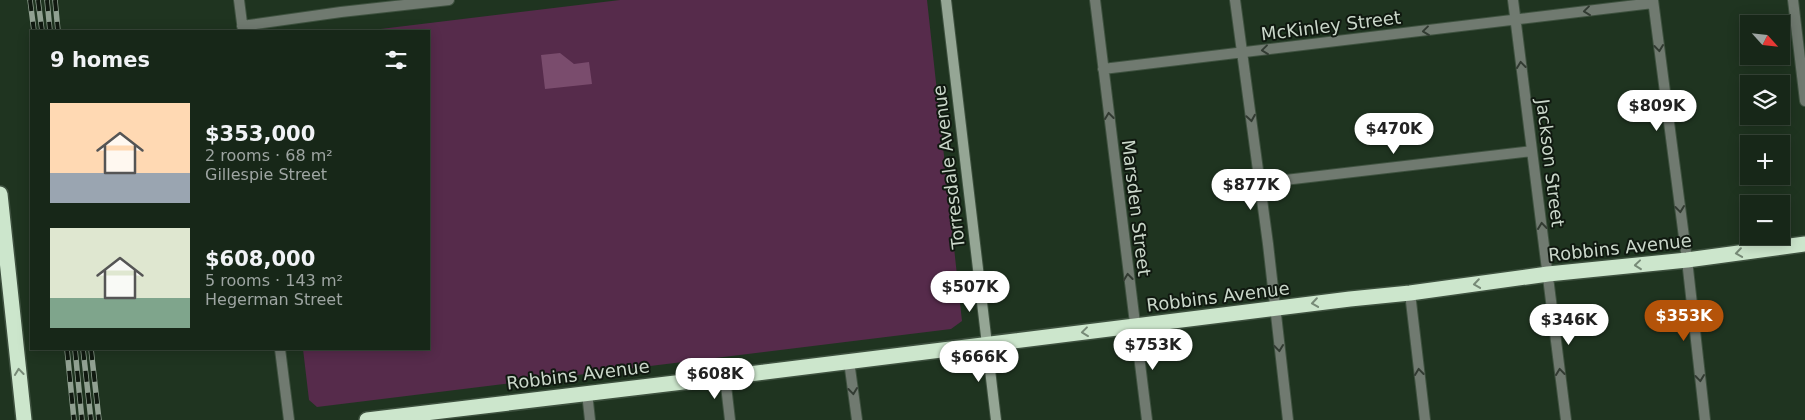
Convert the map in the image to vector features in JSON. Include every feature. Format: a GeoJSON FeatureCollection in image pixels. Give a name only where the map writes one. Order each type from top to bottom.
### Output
{"type":"FeatureCollection","features":[{"type":"Feature","properties":{"kind":"highway"},"geometry":{"type":"LineString","coordinates":[[0,194],[24,420]]}},
{"type":"Feature","properties":{"kind":"highway","name":"Robbins Avenue"},"geometry":{"type":"LineString","coordinates":[[367,420],[451,414],[587,393],[1275,309],[1350,298],[1410,293],[1548,274],[1687,260],[1805,244]]}},
{"type":"Feature","properties":{"kind":"street"},"geometry":{"type":"LineString","coordinates":[[239,0],[242,29],[398,3],[449,0]]}},
{"type":"Feature","properties":{"kind":"street","name":"Torresdale Avenue"},"geometry":{"type":"LineString","coordinates":[[946,0],[996,420]]}},
{"type":"Feature","properties":{"kind":"street","name":"Marsden Street"},"geometry":{"type":"LineString","coordinates":[[1095,0],[1146,420]]}},
{"type":"Feature","properties":{"kind":"street"},"geometry":{"type":"LineString","coordinates":[[1235,0],[1260,184],[1288,420]]}},
{"type":"Feature","properties":{"kind":"street","name":"Jackson Street"},"geometry":{"type":"LineString","coordinates":[[1513,0],[1566,420]]}},
{"type":"Feature","properties":{"kind":"street"},"geometry":{"type":"LineString","coordinates":[[1793,0],[1805,101]]}},
{"type":"Feature","properties":{"kind":"street"},"geometry":{"type":"LineString","coordinates":[[1653,2],[1687,260],[1705,420]]}},
{"type":"Feature","properties":{"kind":"street","name":"McKinley Street"},"geometry":{"type":"LineString","coordinates":[[1103,69],[1653,2]]}},
{"type":"Feature","properties":{"kind":"street"},"geometry":{"type":"LineString","coordinates":[[1260,184],[1532,151]]}},
{"type":"Feature","properties":{"kind":"street"},"geometry":{"type":"LineString","coordinates":[[1410,293],[1425,420]]}},
{"type":"Feature","properties":{"kind":"street"},"geometry":{"type":"LineString","coordinates":[[280,350],[289,420]]}},
{"type":"Feature","properties":{"kind":"street"},"geometry":{"type":"LineString","coordinates":[[849,361],[857,420]]}},
{"type":"Feature","properties":{"kind":"street"},"geometry":{"type":"LineString","coordinates":[[724,377],[730,420]]}},
{"type":"Feature","properties":{"kind":"street"},"geometry":{"type":"LineString","coordinates":[[587,393],[590,420]]}},
{"type":"Feature","properties":{"kind":"shaded area"},"geometry":{"type":"Polygon","coordinates":[[[620,0],[927,0],[962,321],[951,329],[317,407],[309,400],[303,350],[430,350],[430,30],[372,30],[620,0]]]}},
{"type":"Feature","properties":{"kind":"shaded area"},"geometry":{"type":"Polygon","coordinates":[[[560,53],[574,64],[589,62],[592,84],[545,89],[541,55],[560,53]]]}},
{"type":"Feature","properties":{"kind":"railway"},"geometry":{"type":"LineString","coordinates":[[30,0],[34,30]]}},
{"type":"Feature","properties":{"kind":"railway"},"geometry":{"type":"LineString","coordinates":[[38,0],[42,30]]}},
{"type":"Feature","properties":{"kind":"railway"},"geometry":{"type":"LineString","coordinates":[[47,0],[50,30]]}},
{"type":"Feature","properties":{"kind":"railway"},"geometry":{"type":"LineString","coordinates":[[55,0],[58,30]]}},
{"type":"Feature","properties":{"kind":"railway"},"geometry":{"type":"LineString","coordinates":[[67,350],[74,420]]}},
{"type":"Feature","properties":{"kind":"railway"},"geometry":{"type":"LineString","coordinates":[[75,350],[82,420]]}},
{"type":"Feature","properties":{"kind":"railway"},"geometry":{"type":"LineString","coordinates":[[83,350],[91,420]]}},
{"type":"Feature","properties":{"kind":"railway"},"geometry":{"type":"LineString","coordinates":[[91,350],[99,420]]}}]}
